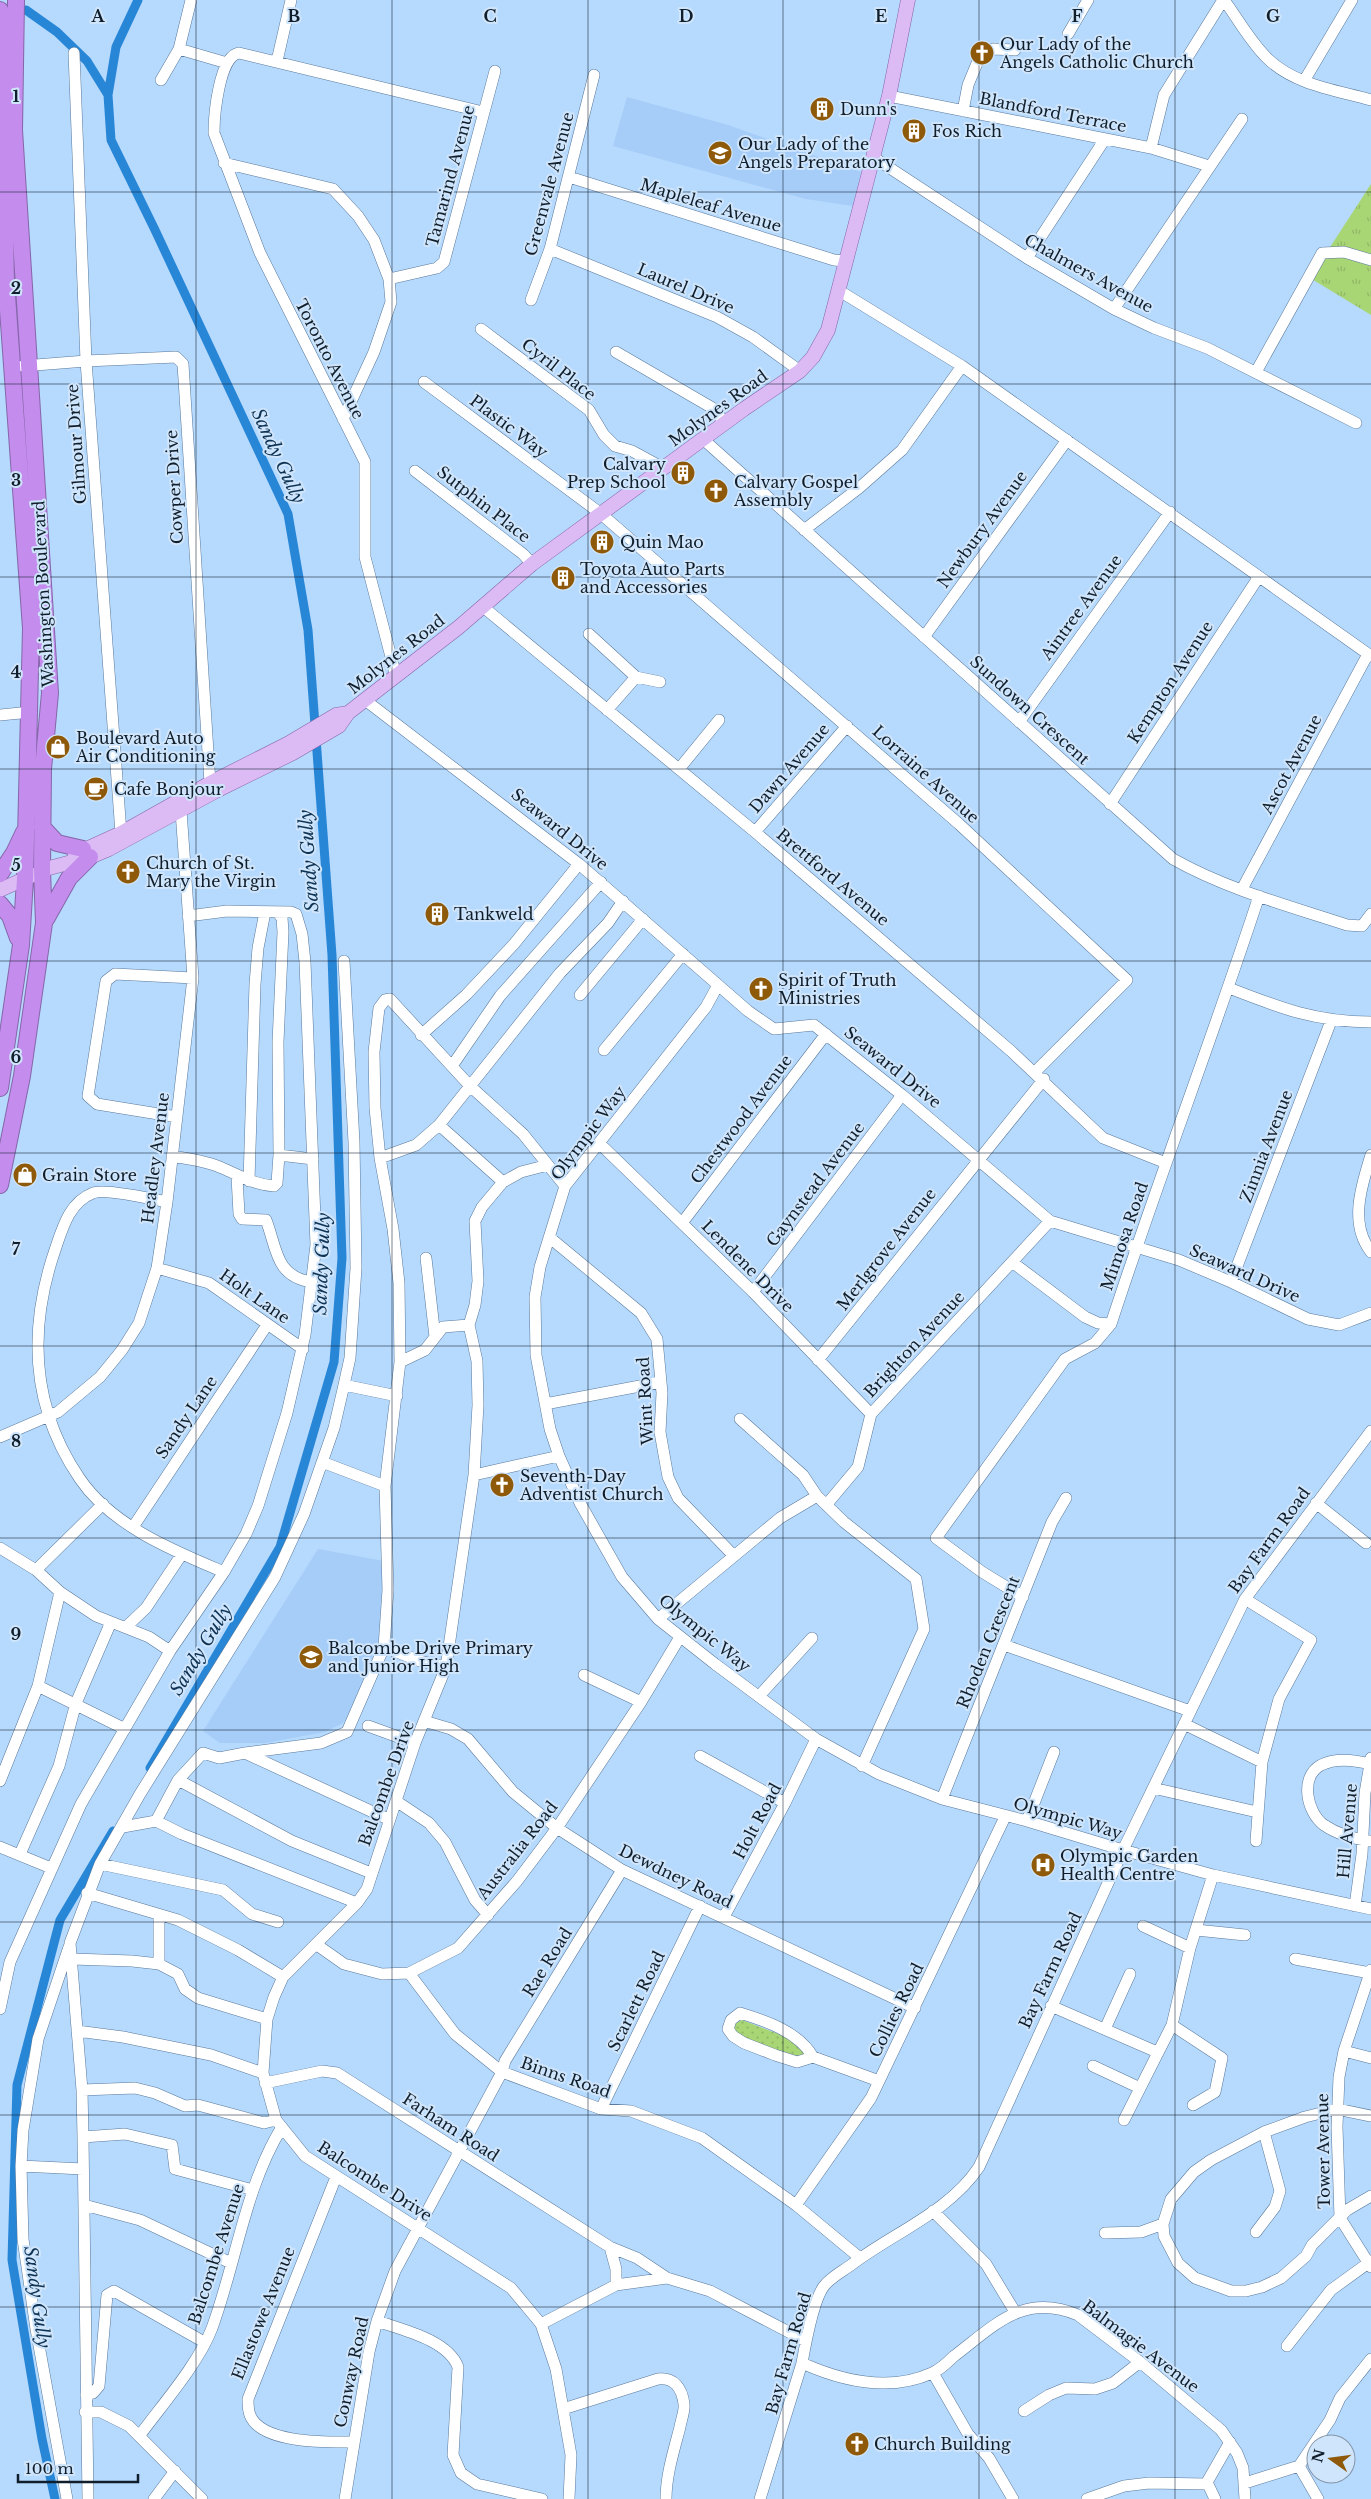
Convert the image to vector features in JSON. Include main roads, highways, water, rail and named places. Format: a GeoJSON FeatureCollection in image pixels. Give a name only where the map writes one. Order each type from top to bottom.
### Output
{"type":"FeatureCollection","features":[{"type":"Feature","properties":{"kind":"highway","name":"Washington Boulevard"},"geometry":{"type":"LineString","coordinates":[[0,1185],[22,1076],[44,923],[42,870],[35,824],[30,712],[31,628],[20,366],[14,130],[16,0]]}},
{"type":"Feature","properties":{"kind":"highway","name":"Washington Boulevard"},"geometry":{"type":"LineString","coordinates":[[0,10],[3,282],[20,366],[50,693],[43,769],[25,879],[20,945],[0,1088]]}},
{"type":"Feature","properties":{"kind":"highway"},"geometry":{"type":"LineString","coordinates":[[0,874],[35,824],[57,843],[87,853],[61,889],[44,923]]}},
{"type":"Feature","properties":{"kind":"highway"},"geometry":{"type":"LineString","coordinates":[[0,904],[10,916],[20,945]]}},
{"type":"Feature","properties":{"kind":"main road","name":"Molynes Road"},"geometry":{"type":"LineString","coordinates":[[0,890],[181,810],[341,718],[459,627],[532,564],[600,513],[800,371],[822,344],[838,290],[889,96],[908,0]]}},
{"type":"Feature","properties":{"kind":"main road","name":"Molynes Road"},"geometry":{"type":"LineString","coordinates":[[87,853],[210,783],[291,748]]}},
{"type":"Feature","properties":{"kind":"waterway","name":"Sandy Gully"},"geometry":{"type":"LineString","coordinates":[[138,0],[116,47],[108,95],[111,140],[288,514],[308,630],[332,955],[342,1258],[334,1362],[280,1547],[150,1768]]}},
{"type":"Feature","properties":{"kind":"waterway"},"geometry":{"type":"LineString","coordinates":[[26,10],[57,32],[87,61],[108,95]]}},
{"type":"Feature","properties":{"kind":"waterway","name":"Sandy Gully"},"geometry":{"type":"LineString","coordinates":[[55,2499],[42,2439],[12,2260],[17,2085],[60,1920],[113,1831]]}},
{"type":"Feature","properties":{"kind":"place","name":"Our Lady of the Angels Catholic Church"},"geometry":{"type":"Point","coordinates":[982,53]}},
{"type":"Feature","properties":{"kind":"place","name":"Dunn's"},"geometry":{"type":"Point","coordinates":[822,109]}},
{"type":"Feature","properties":{"kind":"place","name":"Fos Rich"},"geometry":{"type":"Point","coordinates":[914,131]}},
{"type":"Feature","properties":{"kind":"place","name":"Our Lady of the Angels Preparatory"},"geometry":{"type":"Point","coordinates":[720,153]}},
{"type":"Feature","properties":{"kind":"place","name":"Calvary Prep School"},"geometry":{"type":"Point","coordinates":[683,473]}},
{"type":"Feature","properties":{"kind":"place","name":"Calvary Gospel Assembly"},"geometry":{"type":"Point","coordinates":[716,491]}},
{"type":"Feature","properties":{"kind":"place","name":"Quin Mao"},"geometry":{"type":"Point","coordinates":[602,542]}},
{"type":"Feature","properties":{"kind":"place","name":"Toyota Auto Parts and Accessories"},"geometry":{"type":"Point","coordinates":[563,578]}},
{"type":"Feature","properties":{"kind":"place","name":"Boulevard Auto Air Conditioning"},"geometry":{"type":"Point","coordinates":[58,747]}},
{"type":"Feature","properties":{"kind":"place","name":"Cafe Bonjour"},"geometry":{"type":"Point","coordinates":[96,789]}},
{"type":"Feature","properties":{"kind":"place","name":"Church of St. Mary the Virgin"},"geometry":{"type":"Point","coordinates":[128,872]}},
{"type":"Feature","properties":{"kind":"place","name":"Tankweld"},"geometry":{"type":"Point","coordinates":[437,914]}},
{"type":"Feature","properties":{"kind":"place","name":"Spirit of Truth Ministries"},"geometry":{"type":"Point","coordinates":[761,989]}},
{"type":"Feature","properties":{"kind":"place","name":"Grain Store"},"geometry":{"type":"Point","coordinates":[25,1175]}},
{"type":"Feature","properties":{"kind":"place","name":"Seventh-Day Adventist Church"},"geometry":{"type":"Point","coordinates":[502,1485]}},
{"type":"Feature","properties":{"kind":"place","name":"Balcombe Drive Primary and Junior High"},"geometry":{"type":"Point","coordinates":[311,1657]}},
{"type":"Feature","properties":{"kind":"place","name":"Olympic Garden Health Centre"},"geometry":{"type":"Point","coordinates":[1043,1865]}},
{"type":"Feature","properties":{"kind":"place","name":"Church Building"},"geometry":{"type":"Point","coordinates":[857,2444]}}]}
